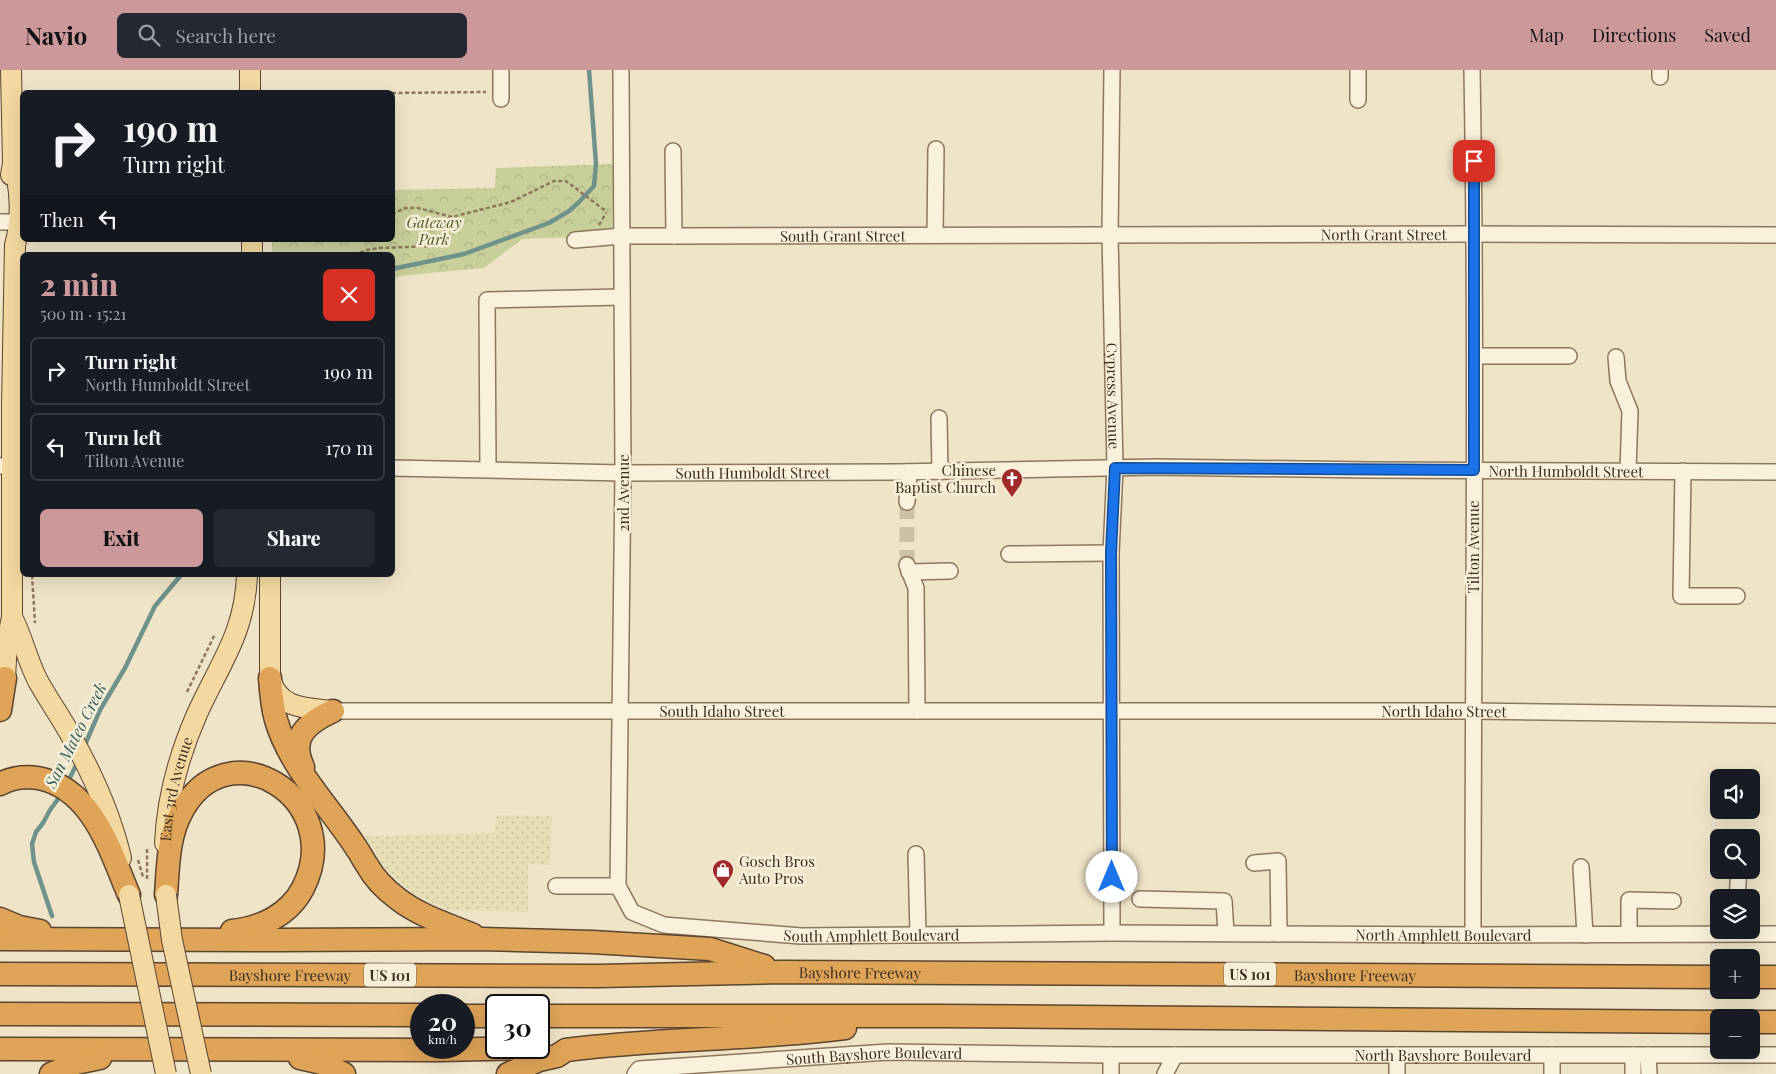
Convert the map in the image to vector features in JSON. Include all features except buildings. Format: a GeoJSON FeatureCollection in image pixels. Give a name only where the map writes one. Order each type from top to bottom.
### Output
{"type":"FeatureCollection","features":[{"type":"Feature","properties":{"kind":"highway"},"geometry":{"type":"LineString","coordinates":[[270,678],[272,702],[287,746],[314,791],[358,849],[368,867],[388,891],[411,908],[424,916],[481,939]]}},
{"type":"Feature","properties":{"kind":"highway"},"geometry":{"type":"LineString","coordinates":[[0,710],[2,680]]}},
{"type":"Feature","properties":{"kind":"highway"},"geometry":{"type":"LineString","coordinates":[[314,791],[301,762],[299,741],[302,732],[310,724],[333,711]]}},
{"type":"Feature","properties":{"kind":"highway"},"geometry":{"type":"LineString","coordinates":[[0,919],[35,931],[135,940],[252,928],[268,922],[281,914],[300,894],[311,867],[313,852],[312,838],[304,812],[288,792],[265,778],[236,773],[208,782],[197,790],[188,801],[175,828],[168,860],[166,895]]}},
{"type":"Feature","properties":{"kind":"highway"},"geometry":{"type":"LineString","coordinates":[[0,784],[19,778],[32,777],[47,780],[68,790],[94,818],[129,894]]}},
{"type":"Feature","properties":{"kind":"highway"},"geometry":{"type":"LineString","coordinates":[[0,939],[481,939],[592,942],[710,950],[781,972]]}},
{"type":"Feature","properties":{"kind":"highway","name":"Bayshore Freeway"},"geometry":{"type":"LineString","coordinates":[[0,974],[599,976],[781,972],[1710,977]]}},
{"type":"Feature","properties":{"kind":"highway"},"geometry":{"type":"LineString","coordinates":[[1760,977],[1776,977]]}},
{"type":"Feature","properties":{"kind":"highway"},"geometry":{"type":"LineString","coordinates":[[0,1014],[410,1015]]}},
{"type":"Feature","properties":{"kind":"highway"},"geometry":{"type":"LineString","coordinates":[[550,1016],[940,1016],[1710,1022]]}},
{"type":"Feature","properties":{"kind":"highway"},"geometry":{"type":"LineString","coordinates":[[508,1074],[539,1060],[556,1056],[566,1050],[640,1042],[782,1036],[940,1016]]}},
{"type":"Feature","properties":{"kind":"highway"},"geometry":{"type":"LineString","coordinates":[[1760,1022],[1776,1022]]}},
{"type":"Feature","properties":{"kind":"highway"},"geometry":{"type":"LineString","coordinates":[[550,1046],[556,1046],[566,1050]]}},
{"type":"Feature","properties":{"kind":"highway"},"geometry":{"type":"LineString","coordinates":[[0,1049],[485,1049]]}},
{"type":"Feature","properties":{"kind":"highway"},"geometry":{"type":"LineString","coordinates":[[51,1074],[76,1062],[109,1056],[208,1049],[307,1059],[344,1074]]}},
{"type":"Feature","properties":{"kind":"main road"},"geometry":{"type":"LineString","coordinates":[[2,680],[12,617],[12,466],[18,393],[15,245],[19,233],[13,222],[18,179],[13,164],[11,70]]}},
{"type":"Feature","properties":{"kind":"main road"},"geometry":{"type":"LineString","coordinates":[[250,70],[250,90]]}},
{"type":"Feature","properties":{"kind":"main road","name":"East 3rd Avenue"},"geometry":{"type":"LineString","coordinates":[[201,1074],[172,940],[164,863],[166,831],[169,800],[176,770],[198,712],[239,627],[244,608],[248,577]]}},
{"type":"Feature","properties":{"kind":"main road"},"geometry":{"type":"LineString","coordinates":[[270,577],[270,678],[273,687],[286,701],[304,708],[333,711]]}},
{"type":"Feature","properties":{"kind":"main road"},"geometry":{"type":"LineString","coordinates":[[12,617],[36,676],[70,733],[91,774],[112,823],[123,865],[166,1074]]}},
{"type":"Feature","properties":{"kind":"street"},"geometry":{"type":"LineString","coordinates":[[495,70],[501,70],[501,95]]}},
{"type":"Feature","properties":{"kind":"street","name":"2nd Avenue"},"geometry":{"type":"LineString","coordinates":[[620,70],[623,472],[618,886],[632,912]]}},
{"type":"Feature","properties":{"kind":"street","name":"Cypress Avenue"},"geometry":{"type":"LineString","coordinates":[[1112,70],[1110,235],[1115,468],[1111,553],[1112,933]]}},
{"type":"Feature","properties":{"kind":"street"},"geometry":{"type":"LineString","coordinates":[[1358,70],[1358,100]]}},
{"type":"Feature","properties":{"kind":"street","name":"Tilton Avenue"},"geometry":{"type":"LineString","coordinates":[[1472,70],[1475,234],[1472,711],[1473,935]]}},
{"type":"Feature","properties":{"kind":"street"},"geometry":{"type":"LineString","coordinates":[[935,235],[936,149]]}},
{"type":"Feature","properties":{"kind":"street"},"geometry":{"type":"LineString","coordinates":[[673,151],[674,236]]}},
{"type":"Feature","properties":{"kind":"street","name":"South Grant Street"},"geometry":{"type":"LineString","coordinates":[[575,240],[622,236],[1110,235]]}},
{"type":"Feature","properties":{"kind":"street","name":"North Grant Street"},"geometry":{"type":"LineString","coordinates":[[1110,235],[1776,235]]}},
{"type":"Feature","properties":{"kind":"street"},"geometry":{"type":"LineString","coordinates":[[488,469],[487,300],[622,297]]}},
{"type":"Feature","properties":{"kind":"street"},"geometry":{"type":"LineString","coordinates":[[1474,356],[1569,356]]}},
{"type":"Feature","properties":{"kind":"street"},"geometry":{"type":"LineString","coordinates":[[1616,357],[1618,381],[1630,411],[1628,471]]}},
{"type":"Feature","properties":{"kind":"street"},"geometry":{"type":"LineString","coordinates":[[939,418],[940,472]]}},
{"type":"Feature","properties":{"kind":"street","name":"South Humboldt Street"},"geometry":{"type":"LineString","coordinates":[[395,468],[623,472],[940,472],[1115,468]]}},
{"type":"Feature","properties":{"kind":"street","name":"North Humboldt Street"},"geometry":{"type":"LineString","coordinates":[[1115,468],[1776,472]]}},
{"type":"Feature","properties":{"kind":"street"},"geometry":{"type":"LineString","coordinates":[[907,502],[909,472]]}},
{"type":"Feature","properties":{"kind":"street"},"geometry":{"type":"LineString","coordinates":[[1683,472],[1681,596],[1737,596]]}},
{"type":"Feature","properties":{"kind":"street"},"geometry":{"type":"LineString","coordinates":[[1009,554],[1111,553]]}},
{"type":"Feature","properties":{"kind":"street"},"geometry":{"type":"LineString","coordinates":[[917,711],[916,588],[908,568],[950,571]]}},
{"type":"Feature","properties":{"kind":"street","name":"South Idaho Street"},"geometry":{"type":"LineString","coordinates":[[333,711],[1112,711]]}},
{"type":"Feature","properties":{"kind":"street","name":"North Idaho Street"},"geometry":{"type":"LineString","coordinates":[[1112,711],[1472,711],[1776,715]]}},
{"type":"Feature","properties":{"kind":"street"},"geometry":{"type":"LineString","coordinates":[[916,854],[918,935]]}},
{"type":"Feature","properties":{"kind":"street"},"geometry":{"type":"LineString","coordinates":[[1254,863],[1278,861],[1279,934]]}},
{"type":"Feature","properties":{"kind":"street"},"geometry":{"type":"LineString","coordinates":[[1581,867],[1585,935]]}},
{"type":"Feature","properties":{"kind":"street"},"geometry":{"type":"LineString","coordinates":[[556,886],[618,886]]}},
{"type":"Feature","properties":{"kind":"street"},"geometry":{"type":"LineString","coordinates":[[1140,899],[1224,901],[1226,933]]}},
{"type":"Feature","properties":{"kind":"street"},"geometry":{"type":"LineString","coordinates":[[1629,934],[1628,900],[1673,901]]}},
{"type":"Feature","properties":{"kind":"street","name":"South Amphlett Boulevard"},"geometry":{"type":"LineString","coordinates":[[632,912],[664,925],[791,935],[1112,933]]}},
{"type":"Feature","properties":{"kind":"street","name":"North Amphlett Boulevard"},"geometry":{"type":"LineString","coordinates":[[1112,933],[1585,935],[1710,932]]}},
{"type":"Feature","properties":{"kind":"street","name":"North Amphlett Boulevard"},"geometry":{"type":"LineString","coordinates":[[1760,933],[1776,934]]}},
{"type":"Feature","properties":{"kind":"street","name":"South Bayshore Boulevard"},"geometry":{"type":"LineString","coordinates":[[637,1072],[888,1052],[1111,1055]]}},
{"type":"Feature","properties":{"kind":"street"},"geometry":{"type":"LineString","coordinates":[[1111,1055],[1111,1074]]}},
{"type":"Feature","properties":{"kind":"street","name":"North Bayshore Boulevard"},"geometry":{"type":"LineString","coordinates":[[1111,1055],[1776,1055]]}},
{"type":"Feature","properties":{"kind":"street"},"geometry":{"type":"LineString","coordinates":[[1164,1074],[1174,1055]]}},
{"type":"Feature","properties":{"kind":"street"},"geometry":{"type":"LineString","coordinates":[[1397,1055],[1397,1074]]}},
{"type":"Feature","properties":{"kind":"street"},"geometry":{"type":"LineString","coordinates":[[1552,1055],[1552,1074]]}},
{"type":"Feature","properties":{"kind":"street"},"geometry":{"type":"LineString","coordinates":[[1633,1074],[1641,1055]]}},
{"type":"Feature","properties":{"kind":"street"},"geometry":{"type":"LineString","coordinates":[[1641,1055],[1649,1074]]}},
{"type":"Feature","properties":{"kind":"path"},"geometry":{"type":"LineString","coordinates":[[395,93],[501,95]]}},
{"type":"Feature","properties":{"kind":"path"},"geometry":{"type":"LineString","coordinates":[[395,213],[405,208],[418,208],[452,217],[511,202],[554,181],[566,181],[606,213],[608,211]]}},
{"type":"Feature","properties":{"kind":"path"},"geometry":{"type":"LineString","coordinates":[[362,252],[379,248],[435,246],[452,217]]}},
{"type":"Feature","properties":{"kind":"path"},"geometry":{"type":"LineString","coordinates":[[32,577],[35,624]]}},
{"type":"Feature","properties":{"kind":"shaded area"},"geometry":{"type":"Polygon","coordinates":[[[497,815],[552,816],[550,865],[528,864],[528,912],[448,910],[415,895],[386,869],[365,836],[494,833],[497,815]]]}},
{"type":"Feature","properties":{"kind":"green space","name":"Gateway Park"},"geometry":{"type":"Polygon","coordinates":[[[614,164],[612,236],[522,239],[484,268],[399,276],[395,279],[395,252],[272,252],[272,242],[395,242],[395,190],[495,188],[496,168],[614,164]]]}},
{"type":"Feature","properties":{"kind":"waterway","name":"San Mateo Creek"},"geometry":{"type":"LineString","coordinates":[[395,268],[464,254],[549,223],[578,203],[594,186],[596,164],[589,70]]}},
{"type":"Feature","properties":{"kind":"waterway","name":"San Mateo Creek"},"geometry":{"type":"LineString","coordinates":[[84,747],[100,710],[125,668],[155,606],[179,577]]}},
{"type":"Feature","properties":{"kind":"waterway","name":"San Mateo Creek"},"geometry":{"type":"LineString","coordinates":[[67,784],[78,761]]}},
{"type":"Feature","properties":{"kind":"waterway","name":"San Mateo Creek"},"geometry":{"type":"LineString","coordinates":[[52,916],[34,862],[32,844],[36,832],[61,795]]}},
{"type":"Feature","properties":{"kind":"tunnel"},"geometry":{"type":"LineString","coordinates":[[907,502],[907,565]]}},
{"type":"Feature","properties":{"kind":"place","name":"Chinese Baptist Church"},"geometry":{"type":"Point","coordinates":[1012,498]}},
{"type":"Feature","properties":{"kind":"place","name":"Gosch Bros Auto Pros"},"geometry":{"type":"Point","coordinates":[723,889]}},
{"type":"Feature","properties":{"kind":"route"},"geometry":{"type":"LineString","coordinates":[[1112,877],[1111,553],[1115,468],[1474,470],[1474,161]]}}]}
